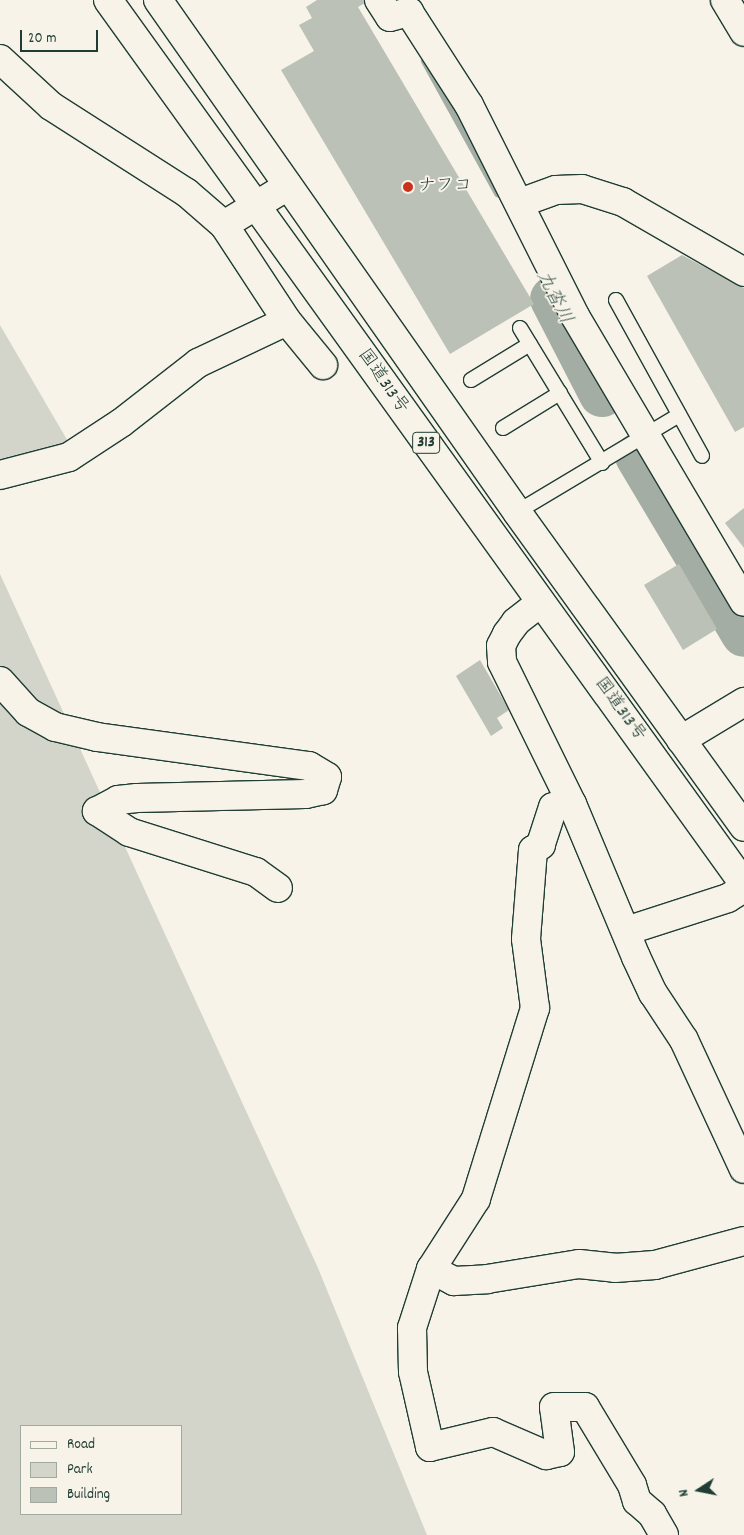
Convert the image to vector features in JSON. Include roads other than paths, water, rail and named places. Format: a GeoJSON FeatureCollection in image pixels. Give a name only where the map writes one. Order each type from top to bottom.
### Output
{"type":"FeatureCollection","features":[{"type":"Feature","properties":{"kind":"main road","name":"国道313号"},"geometry":{"type":"LineString","coordinates":[[108,0],[744,886]]}},
{"type":"Feature","properties":{"kind":"main road","name":"国道313号"},"geometry":{"type":"LineString","coordinates":[[158,0],[517,512],[744,827]]}},
{"type":"Feature","properties":{"kind":"main road"},"geometry":{"type":"LineString","coordinates":[[379,0],[390,17],[409,12],[469,105],[520,203],[575,316],[744,602]]}},
{"type":"Feature","properties":{"kind":"main road"},"geometry":{"type":"LineString","coordinates":[[725,0],[744,32]]}},
{"type":"Feature","properties":{"kind":"main road"},"geometry":{"type":"LineString","coordinates":[[0,59],[51,106],[187,192],[224,225],[287,321],[324,366]]}},
{"type":"Feature","properties":{"kind":"main road"},"geometry":{"type":"LineString","coordinates":[[224,225],[288,186]]}},
{"type":"Feature","properties":{"kind":"main road"},"geometry":{"type":"LineString","coordinates":[[520,203],[556,190],[582,189],[623,202],[744,272]]}},
{"type":"Feature","properties":{"kind":"main road"},"geometry":{"type":"LineString","coordinates":[[0,475],[69,457],[121,423],[198,363],[287,321]]}},
{"type":"Feature","properties":{"kind":"main road"},"geometry":{"type":"LineString","coordinates":[[540,603],[516,622],[507,634],[502,646],[502,662],[572,804],[653,993],[684,1040],[744,1170]]}},
{"type":"Feature","properties":{"kind":"main road"},"geometry":{"type":"LineString","coordinates":[[0,681],[28,712],[55,727],[97,737],[309,766],[327,778],[323,790],[305,794],[137,798],[118,800],[97,811],[129,832],[256,872],[278,888]]}},
{"type":"Feature","properties":{"kind":"main road"},"geometry":{"type":"LineString","coordinates":[[681,740],[744,702]]}},
{"type":"Feature","properties":{"kind":"main road"},"geometry":{"type":"LineString","coordinates":[[572,804],[553,807],[541,845],[533,850],[526,939],[535,1008],[476,1199],[431,1269],[412,1328],[413,1372],[430,1447],[494,1432],[546,1455],[560,1452],[554,1407],[586,1407],[632,1485],[637,1501],[652,1514],[664,1535]]}},
{"type":"Feature","properties":{"kind":"main road"},"geometry":{"type":"LineString","coordinates":[[626,931],[728,898],[744,886]]}},
{"type":"Feature","properties":{"kind":"main road"},"geometry":{"type":"LineString","coordinates":[[431,1269],[454,1281],[487,1279],[579,1264],[615,1268],[635,1267],[655,1265],[744,1241]]}},
{"type":"Feature","properties":{"kind":"lane"},"geometry":{"type":"LineString","coordinates":[[616,300],[702,456]]}},
{"type":"Feature","properties":{"kind":"lane"},"geometry":{"type":"LineString","coordinates":[[520,328],[602,463]]}},
{"type":"Feature","properties":{"kind":"lane"},"geometry":{"type":"LineString","coordinates":[[471,380],[530,344]]}},
{"type":"Feature","properties":{"kind":"lane"},"geometry":{"type":"LineString","coordinates":[[503,428],[560,393]]}},
{"type":"Feature","properties":{"kind":"lane"},"geometry":{"type":"LineString","coordinates":[[517,512],[646,438],[679,415]]}},
{"type":"Feature","properties":{"kind":"waterway"},"geometry":{"type":"LineString","coordinates":[[425,61],[498,193]]}},
{"type":"Feature","properties":{"kind":"waterway","name":"九沓川"},"geometry":{"type":"LineString","coordinates":[[553,299],[602,394]]}},
{"type":"Feature","properties":{"kind":"waterway","name":"九沓川"},"geometry":{"type":"LineString","coordinates":[[638,456],[744,634]]}},
{"type":"Feature","properties":{"kind":"place","name":"ナフコ"},"geometry":{"type":"Point","coordinates":[408,187]}}]}
